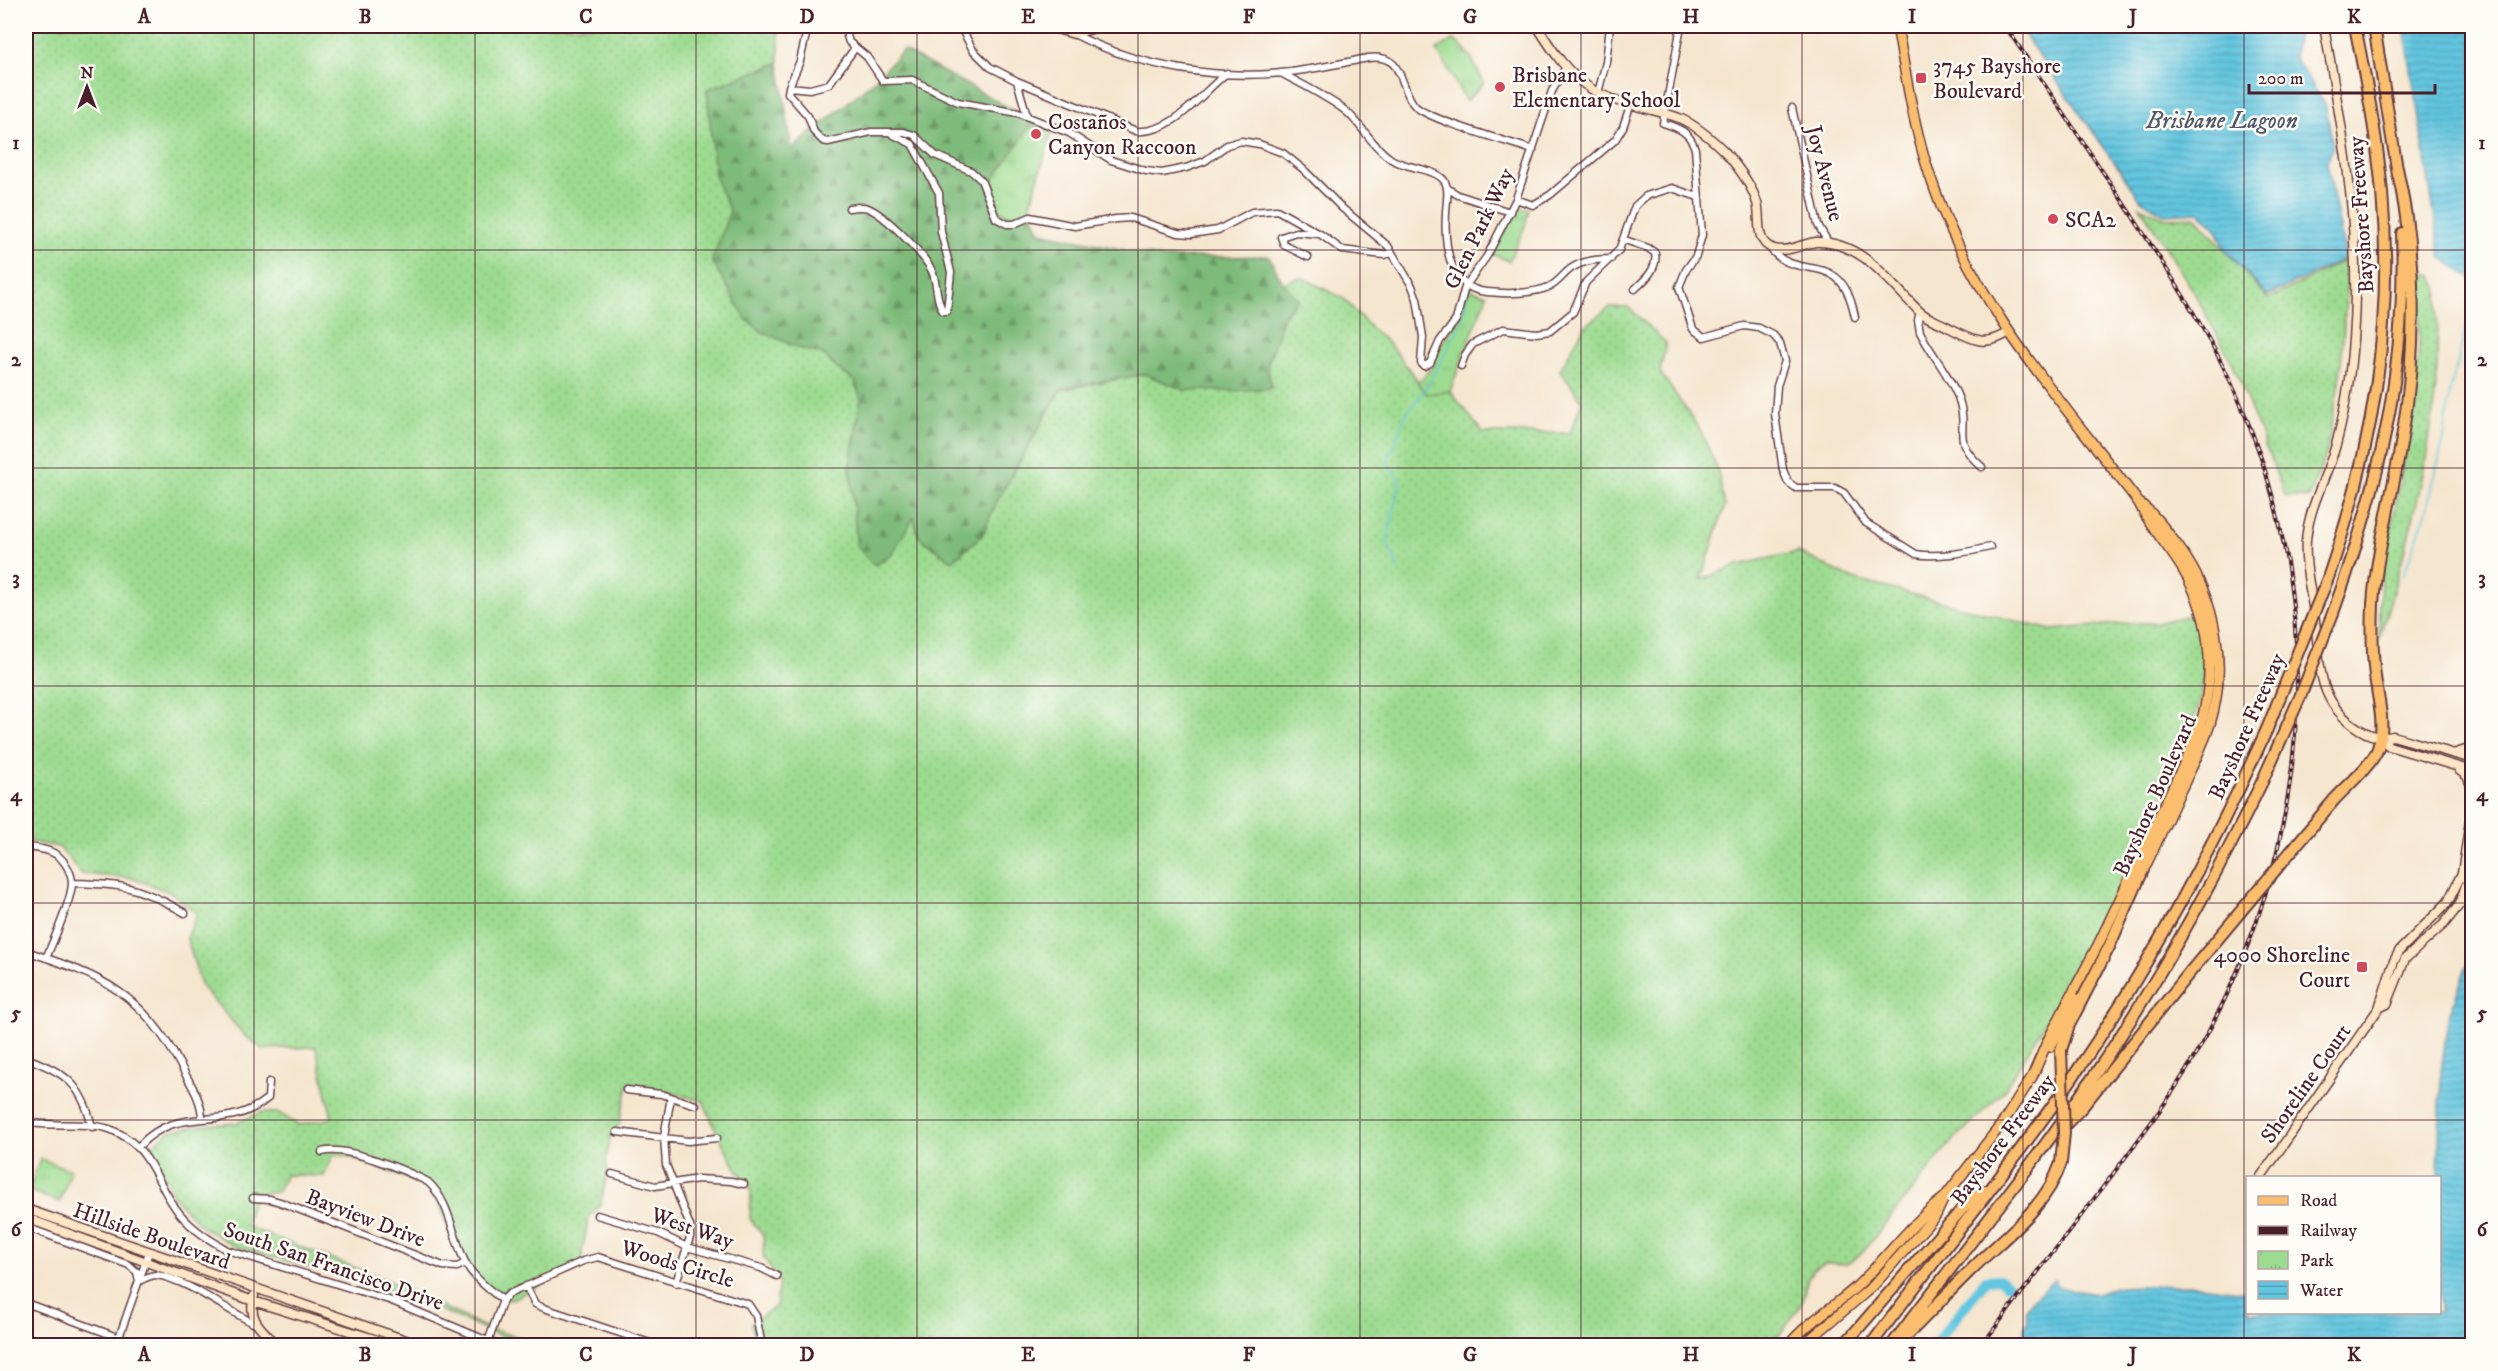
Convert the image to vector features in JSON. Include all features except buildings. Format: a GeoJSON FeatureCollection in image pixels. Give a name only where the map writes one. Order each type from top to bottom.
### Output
{"type":"FeatureCollection","features":[{"type":"Feature","properties":{"kind":"highway","name":"Bayshore Freeway"},"geometry":{"type":"LineString","coordinates":[[1870,1346],[2076,1072],[2149,958],[2210,848],[2267,729],[2328,578],[2353,501],[2370,432],[2381,352],[2385,298],[2382,190],[2375,136],[2355,26]]}},
{"type":"Feature","properties":{"kind":"highway","name":"Bayshore Freeway"},"geometry":{"type":"LineString","coordinates":[[1891,1346],[2048,1140],[2095,1074],[2168,960],[2217,873],[2262,782],[2300,697],[2333,613],[2374,490],[2394,393],[2400,330],[2403,276],[2402,221],[2397,168],[2374,26]]}},
{"type":"Feature","properties":{"kind":"highway"},"geometry":{"type":"LineString","coordinates":[[2048,1140],[2083,1106],[2190,972],[2376,752],[2381,738],[2381,712],[2373,655],[2374,588],[2381,533],[2404,425],[2411,322],[2412,267],[2409,234],[2397,168]]}},
{"type":"Feature","properties":{"kind":"highway"},"geometry":{"type":"LineString","coordinates":[[1897,1346],[1986,1255],[2039,1205],[2054,1181],[2061,1163],[2064,1133],[2061,1050],[2068,1025],[2114,937],[2143,870]]}},
{"type":"Feature","properties":{"kind":"highway"},"geometry":{"type":"LineString","coordinates":[[1843,1346],[1970,1200],[1990,1188]]}},
{"type":"Feature","properties":{"kind":"main road","name":"Bayshore Boulevard"},"geometry":{"type":"LineString","coordinates":[[1897,26],[1917,134],[1940,204],[1969,268],[2009,332],[2139,503],[2148,521],[2184,570],[2198,601],[2209,647],[2208,695],[2202,722],[2193,745],[2107,926],[2048,1040],[2037,1067]]}},
{"type":"Feature","properties":{"kind":"main road"},"geometry":{"type":"LineString","coordinates":[[1902,54],[1904,26]]}},
{"type":"Feature","properties":{"kind":"main road","name":"Bayshore Boulevard"},"geometry":{"type":"LineString","coordinates":[[1802,1346],[1873,1287],[1936,1215],[1944,1198],[2004,1121],[2096,963],[2143,870],[2208,730],[2216,698],[2218,658],[2212,620],[2199,582],[2187,559],[2155,516],[2139,503]]}},
{"type":"Feature","properties":{"kind":"main road","name":"Bayshore Boulevard"},"geometry":{"type":"LineString","coordinates":[[1788,1346],[1807,1325],[1855,1288],[1929,1209],[1944,1198]]}},
{"type":"Feature","properties":{"kind":"street"},"geometry":{"type":"LineString","coordinates":[[808,26],[800,61],[789,87],[791,98],[803,109],[814,132],[823,141],[883,132],[914,135],[935,154],[971,171],[981,180],[996,218],[1007,224],[1014,224],[1030,217],[1075,226],[1131,218],[1178,233],[1191,234],[1218,230],[1252,212],[1266,209],[1285,212],[1342,250],[1384,255],[1392,253],[1382,240],[1334,201],[1296,163],[1271,147],[1252,142],[1236,142],[1227,145],[1198,164],[1170,173],[1157,173],[1118,163],[1069,133],[1008,110],[958,102],[912,80],[883,81],[867,57],[855,48],[848,38],[848,26]]}},
{"type":"Feature","properties":{"kind":"street"},"geometry":{"type":"LineString","coordinates":[[971,26],[961,27],[980,58],[990,67],[1017,81],[1139,131],[1154,129],[1174,120],[1227,73]]}},
{"type":"Feature","properties":{"kind":"street"},"geometry":{"type":"LineString","coordinates":[[1046,26],[1150,62],[1198,71],[1281,73],[1380,58],[1397,68],[1411,100],[1420,109],[1437,118],[1533,150]]}},
{"type":"Feature","properties":{"kind":"street"},"geometry":{"type":"LineString","coordinates":[[1074,34],[1102,26]]}},
{"type":"Feature","properties":{"kind":"street"},"geometry":{"type":"LineString","coordinates":[[1166,26],[1181,26]]}},
{"type":"Feature","properties":{"kind":"street"},"geometry":{"type":"LineString","coordinates":[[1537,26],[1578,80],[1598,93],[1630,106],[1664,114],[1688,123],[1730,158],[1754,195],[1759,211],[1761,238],[1784,262],[1830,272],[1839,278],[1848,294],[1855,317]]}},
{"type":"Feature","properties":{"kind":"street"},"geometry":{"type":"LineString","coordinates":[[1598,93],[1606,62],[1610,26]]}},
{"type":"Feature","properties":{"kind":"street"},"geometry":{"type":"LineString","coordinates":[[1681,26],[1663,123],[1685,132],[1692,138],[1695,149],[1703,230],[1701,245],[1679,287],[1693,328],[1704,337],[1744,326],[1759,328],[1773,335],[1780,343],[1785,361],[1777,386],[1775,414],[1783,470],[1788,482],[1796,488],[1835,488],[1844,493],[1866,522],[1916,554],[1924,556],[1957,553],[1990,547]]}},
{"type":"Feature","properties":{"kind":"street"},"geometry":{"type":"LineString","coordinates":[[2324,26],[2351,189],[2355,297],[2350,367],[2341,420],[2310,520],[2306,555],[2319,670],[2325,690],[2335,708],[2350,723],[2381,738],[2389,746],[2472,771]]}},
{"type":"Feature","properties":{"kind":"street"},"geometry":{"type":"LineString","coordinates":[[789,87],[810,89],[829,84],[855,48]]}},
{"type":"Feature","properties":{"kind":"street","name":"Glen Park Way"},"geometry":{"type":"LineString","coordinates":[[1392,253],[1412,286],[1417,299],[1423,337],[1421,363],[1426,366],[1430,363],[1440,341],[1456,320],[1466,285],[1487,256],[1516,200],[1555,84],[1566,67]]}},
{"type":"Feature","properties":{"kind":"street"},"geometry":{"type":"LineString","coordinates":[[1281,73],[1345,111],[1389,158],[1408,167],[1435,173],[1442,178],[1447,188],[1445,226],[1447,249],[1452,267],[1466,285],[1487,292],[1538,290],[1555,284],[1576,265],[1611,259]]}},
{"type":"Feature","properties":{"kind":"street"},"geometry":{"type":"LineString","coordinates":[[1017,81],[1027,117]]}},
{"type":"Feature","properties":{"kind":"street"},"geometry":{"type":"LineString","coordinates":[[1516,200],[1533,205],[1550,195],[1618,136],[1630,106]]}},
{"type":"Feature","properties":{"kind":"street","name":"Joy Avenue"},"geometry":{"type":"LineString","coordinates":[[1792,108],[1818,225],[1830,244]]}},
{"type":"Feature","properties":{"kind":"street"},"geometry":{"type":"LineString","coordinates":[[849,208],[867,208],[878,214],[920,254],[933,273],[939,306],[942,311],[947,310],[951,272],[941,232],[939,193],[912,144],[883,132]]}},
{"type":"Feature","properties":{"kind":"street"},"geometry":{"type":"LineString","coordinates":[[1447,188],[1458,195],[1510,212]]}},
{"type":"Feature","properties":{"kind":"street"},"geometry":{"type":"LineString","coordinates":[[1461,366],[1473,344],[1503,328],[1536,333],[1550,331],[1573,312],[1586,282],[1611,259],[1625,240],[1635,206],[1646,196],[1672,188],[1698,196]]}},
{"type":"Feature","properties":{"kind":"street"},"geometry":{"type":"LineString","coordinates":[[1308,257],[1284,245],[1281,237],[1296,232],[1320,234]]}},
{"type":"Feature","properties":{"kind":"street"},"geometry":{"type":"LineString","coordinates":[[1625,240],[1648,248],[1655,253],[1656,261],[1652,270],[1635,289]]}},
{"type":"Feature","properties":{"kind":"street"},"geometry":{"type":"LineString","coordinates":[[1769,247],[1779,250],[1815,242],[1846,248],[1865,258],[1920,312],[1976,340],[1996,340],[2009,332]]}},
{"type":"Feature","properties":{"kind":"street"},"geometry":{"type":"LineString","coordinates":[[1920,312],[1918,320],[1920,332],[1959,401],[1961,431],[1966,453],[1982,467]]}},
{"type":"Feature","properties":{"kind":"street"},"geometry":{"type":"LineString","coordinates":[[2381,738],[2393,736],[2472,759]]}},
{"type":"Feature","properties":{"kind":"street"},"geometry":{"type":"LineString","coordinates":[[2449,753],[2462,753],[2472,748]]}},
{"type":"Feature","properties":{"kind":"street"},"geometry":{"type":"LineString","coordinates":[[2428,758],[2462,771],[2472,788]]}},
{"type":"Feature","properties":{"kind":"street","name":"Shoreline Court"},"geometry":{"type":"LineString","coordinates":[[2261,1176],[2379,1008],[2397,954],[2439,913],[2457,887],[2463,868],[2472,809],[2472,793]]}},
{"type":"Feature","properties":{"kind":"street"},"geometry":{"type":"LineString","coordinates":[[26,847],[46,850],[57,855],[69,871],[72,883],[62,920],[46,958]]}},
{"type":"Feature","properties":{"kind":"street","name":"Shoreline Court"},"geometry":{"type":"LineString","coordinates":[[2379,1008],[2387,1004],[2406,959],[2444,924],[2460,904],[2472,866]]}},
{"type":"Feature","properties":{"kind":"street"},"geometry":{"type":"LineString","coordinates":[[72,883],[113,884],[139,889],[184,912]]}},
{"type":"Feature","properties":{"kind":"street"},"geometry":{"type":"LineString","coordinates":[[26,951],[106,982],[128,996],[147,1014],[167,1040],[200,1102],[202,1119]]}},
{"type":"Feature","properties":{"kind":"street"},"geometry":{"type":"LineString","coordinates":[[26,1058],[49,1066],[65,1076],[80,1092],[87,1106],[92,1126]]}},
{"type":"Feature","properties":{"kind":"street"},"geometry":{"type":"LineString","coordinates":[[139,1146],[159,1129],[173,1122],[221,1119],[258,1106],[268,1098],[269,1082]]}},
{"type":"Feature","properties":{"kind":"street"},"geometry":{"type":"LineString","coordinates":[[626,1090],[671,1096],[696,1105]]}},
{"type":"Feature","properties":{"kind":"street"},"geometry":{"type":"LineString","coordinates":[[671,1096],[664,1137],[666,1165],[690,1226],[687,1247],[676,1282]]}},
{"type":"Feature","properties":{"kind":"street","name":"South San Francisco Drive"},"geometry":{"type":"LineString","coordinates":[[26,1122],[45,1126],[92,1126],[110,1129],[139,1146],[180,1214],[210,1240],[227,1250],[392,1301],[500,1346]]}},
{"type":"Feature","properties":{"kind":"street"},"geometry":{"type":"LineString","coordinates":[[616,1132],[688,1141],[717,1138]]}},
{"type":"Feature","properties":{"kind":"street"},"geometry":{"type":"LineString","coordinates":[[322,1152],[334,1150],[362,1157],[428,1182],[437,1190],[442,1200],[466,1263],[481,1283],[503,1300]]}},
{"type":"Feature","properties":{"kind":"street"},"geometry":{"type":"LineString","coordinates":[[612,1174],[655,1186],[687,1180],[712,1179],[744,1184]]}},
{"type":"Feature","properties":{"kind":"street","name":"Bayview Drive"},"geometry":{"type":"LineString","coordinates":[[253,1198],[270,1199],[313,1214],[443,1266],[457,1267],[466,1263]]}},
{"type":"Feature","properties":{"kind":"street","name":"Hillside Boulevard"},"geometry":{"type":"LineString","coordinates":[[26,1209],[423,1346]]}},
{"type":"Feature","properties":{"kind":"street","name":"West Way"},"geometry":{"type":"LineString","coordinates":[[597,1215],[658,1233],[687,1247],[761,1268],[777,1276]]}},
{"type":"Feature","properties":{"kind":"street","name":"Hillside Boulevard"},"geometry":{"type":"LineString","coordinates":[[26,1218],[253,1300],[397,1346]]}},
{"type":"Feature","properties":{"kind":"street","name":"Hillside Boulevard"},"geometry":{"type":"LineString","coordinates":[[26,1227],[129,1265],[137,1272],[139,1281],[151,1276],[162,1277],[201,1294],[257,1325],[278,1346]]}},
{"type":"Feature","properties":{"kind":"street"},"geometry":{"type":"LineString","coordinates":[[116,1346],[148,1252]]}},
{"type":"Feature","properties":{"kind":"street","name":"Woods Circle"},"geometry":{"type":"LineString","coordinates":[[526,1286],[590,1258],[598,1257],[748,1304],[756,1316],[762,1346]]}},
{"type":"Feature","properties":{"kind":"street"},"geometry":{"type":"LineString","coordinates":[[488,1342],[503,1300],[509,1294],[526,1286],[536,1304],[544,1308],[659,1346]]}},
{"type":"Feature","properties":{"kind":"street"},"geometry":{"type":"LineString","coordinates":[[256,1289],[251,1312],[257,1325]]}},
{"type":"Feature","properties":{"kind":"street"},"geometry":{"type":"LineString","coordinates":[[26,1303],[141,1346]]}},
{"type":"Feature","properties":{"kind":"street"},"geometry":{"type":"LineString","coordinates":[[328,1343],[344,1346]]}},
{"type":"Feature","properties":{"kind":"green space"},"geometry":{"type":"Polygon","coordinates":[[[26,26],[779,26],[779,63],[707,89],[715,177],[730,211],[712,261],[746,318],[761,331],[799,348],[823,354],[835,367],[855,381],[861,399],[850,465],[857,545],[866,557],[891,555],[914,516],[982,535],[997,501],[1061,390],[1145,374],[1184,390],[1271,388],[1267,366],[1283,316],[1298,299],[1283,283],[1301,277],[1343,298],[1390,345],[1427,393],[1450,391],[1483,433],[1570,433],[1582,401],[1560,370],[1584,327],[1610,307],[1628,307],[1666,343],[1660,372],[1701,431],[1718,471],[1725,506],[1701,580],[1737,565],[1798,552],[1853,579],[2051,630],[2156,623],[2198,613],[2204,669],[2201,698],[2188,737],[2163,796],[2070,984],[2003,1092],[1948,1146],[1860,1255],[1847,1264],[1826,1263],[1813,1270],[1808,1279],[1801,1305],[1779,1336],[1763,1339],[1754,1345],[756,1345],[751,1323],[776,1306],[779,1282],[763,1256],[764,1237],[750,1219],[751,1189],[736,1168],[703,1101],[629,1082],[619,1125],[611,1135],[606,1160],[608,1172],[600,1206],[589,1216],[582,1252],[583,1265],[510,1300],[495,1297],[471,1278],[459,1256],[436,1197],[426,1186],[352,1158],[334,1154],[324,1176],[286,1175],[277,1192],[255,1194],[245,1226],[387,1280],[487,1328],[545,1345],[521,1345],[401,1293],[234,1246],[202,1227],[174,1197],[152,1145],[170,1131],[202,1125],[236,1123],[262,1112],[279,1113],[298,1125],[332,1118],[316,1047],[262,1049],[245,1036],[201,986],[187,938],[197,914],[172,893],[132,878],[82,874],[59,847],[26,841],[26,26]]]}},
{"type":"Feature","properties":{"kind":"green space"},"geometry":{"type":"Polygon","coordinates":[[[1454,39],[1471,57],[1484,83],[1466,101],[1437,50],[1454,39]]]}},
{"type":"Feature","properties":{"kind":"green space"},"geometry":{"type":"Polygon","coordinates":[[[903,50],[1052,131],[1029,208],[1040,232],[1164,258],[1269,256],[1283,283],[1298,299],[1283,316],[1267,366],[1272,388],[1233,391],[1184,390],[1145,374],[1061,389],[997,501],[982,535],[952,561],[918,536],[914,517],[891,555],[875,565],[857,545],[850,465],[861,399],[855,381],[835,367],[823,354],[799,348],[761,331],[746,319],[712,261],[730,211],[715,177],[707,89],[779,63],[792,149],[876,79],[903,50]]]}},
{"type":"Feature","properties":{"kind":"green space"},"geometry":{"type":"Polygon","coordinates":[[[1031,126],[1052,131],[1029,208],[1014,216],[1000,211],[989,185],[1031,126]]]}},
{"type":"Feature","properties":{"kind":"green space"},"geometry":{"type":"Polygon","coordinates":[[[2140,206],[2165,218],[2196,217],[2268,299],[2349,258],[2340,377],[2326,455],[2309,498],[2285,496],[2233,364],[2192,289],[2140,206]]]}},
{"type":"Feature","properties":{"kind":"green space"},"geometry":{"type":"Polygon","coordinates":[[[1516,209],[1529,209],[1525,226],[1509,261],[1492,254],[1516,209]]]}},
{"type":"Feature","properties":{"kind":"green space"},"geometry":{"type":"Polygon","coordinates":[[[2419,272],[2432,275],[2439,289],[2435,394],[2420,487],[2379,639],[2381,569],[2395,510],[2413,409],[2419,346],[2419,272]]]}},
{"type":"Feature","properties":{"kind":"green space"},"geometry":{"type":"Polygon","coordinates":[[[1467,288],[1487,295],[1450,391],[1427,394],[1418,383],[1434,365],[1440,345],[1460,318],[1467,288]]]}},
{"type":"Feature","properties":{"kind":"green space"},"geometry":{"type":"Polygon","coordinates":[[[40,1159],[71,1170],[60,1202],[29,1191],[40,1159]]]}},
{"type":"Feature","properties":{"kind":"water","name":"Brisbane Lagoon"},"geometry":{"type":"Polygon","coordinates":[[[2018,26],[2299,26],[2294,57],[2326,106],[2333,146],[2327,163],[2346,258],[2267,296],[2225,249],[2217,230],[2199,212],[2164,214],[2141,200],[2018,26]]]}},
{"type":"Feature","properties":{"kind":"water"},"geometry":{"type":"Polygon","coordinates":[[[2404,26],[2472,26],[2472,279],[2441,257],[2404,26]]]}},
{"type":"Feature","properties":{"kind":"water"},"geometry":{"type":"Polygon","coordinates":[[[2472,950],[2472,1345],[2024,1345],[2024,1327],[2028,1320],[2026,1309],[2034,1298],[2055,1279],[2058,1287],[2097,1294],[2115,1287],[2190,1285],[2246,1292],[2246,1314],[2441,1314],[2441,1176],[2438,1176],[2441,1072],[2448,1019],[2472,950]]]}},
{"type":"Feature","properties":{"kind":"waterway"},"geometry":{"type":"LineString","coordinates":[[1398,568],[1387,542],[1400,482],[1387,463],[1405,416],[1426,388],[1463,320],[1467,292]]}},
{"type":"Feature","properties":{"kind":"waterway"},"geometry":{"type":"LineString","coordinates":[[2403,576],[2426,513],[2444,438],[2450,392],[2468,318],[2472,314]]}},
{"type":"Feature","properties":{"kind":"waterway"},"geometry":{"type":"LineString","coordinates":[[1933,1346],[1986,1280],[1999,1279],[2008,1285]]}},
{"type":"Feature","properties":{"kind":"railway"},"geometry":{"type":"LineString","coordinates":[[1981,1346],[2113,1174],[2181,1079],[2201,1045],[2241,964],[2270,879],[2289,792],[2297,704],[2294,615],[2280,528],[2255,441],[2219,358],[2184,297],[2005,26]]}},
{"type":"Feature","properties":{"kind":"place","name":"3745 Bayshore Boulevard"},"geometry":{"type":"Point","coordinates":[1921,78]}},
{"type":"Feature","properties":{"kind":"place","name":"Brisbane Elementary School"},"geometry":{"type":"Point","coordinates":[1500,87]}},
{"type":"Feature","properties":{"kind":"place","name":"Costaños Canyon Raccoon"},"geometry":{"type":"Point","coordinates":[1036,134]}},
{"type":"Feature","properties":{"kind":"place","name":"SCA2"},"geometry":{"type":"Point","coordinates":[2053,219]}},
{"type":"Feature","properties":{"kind":"place","name":"4000 Shoreline Court"},"geometry":{"type":"Point","coordinates":[2362,967]}}]}
